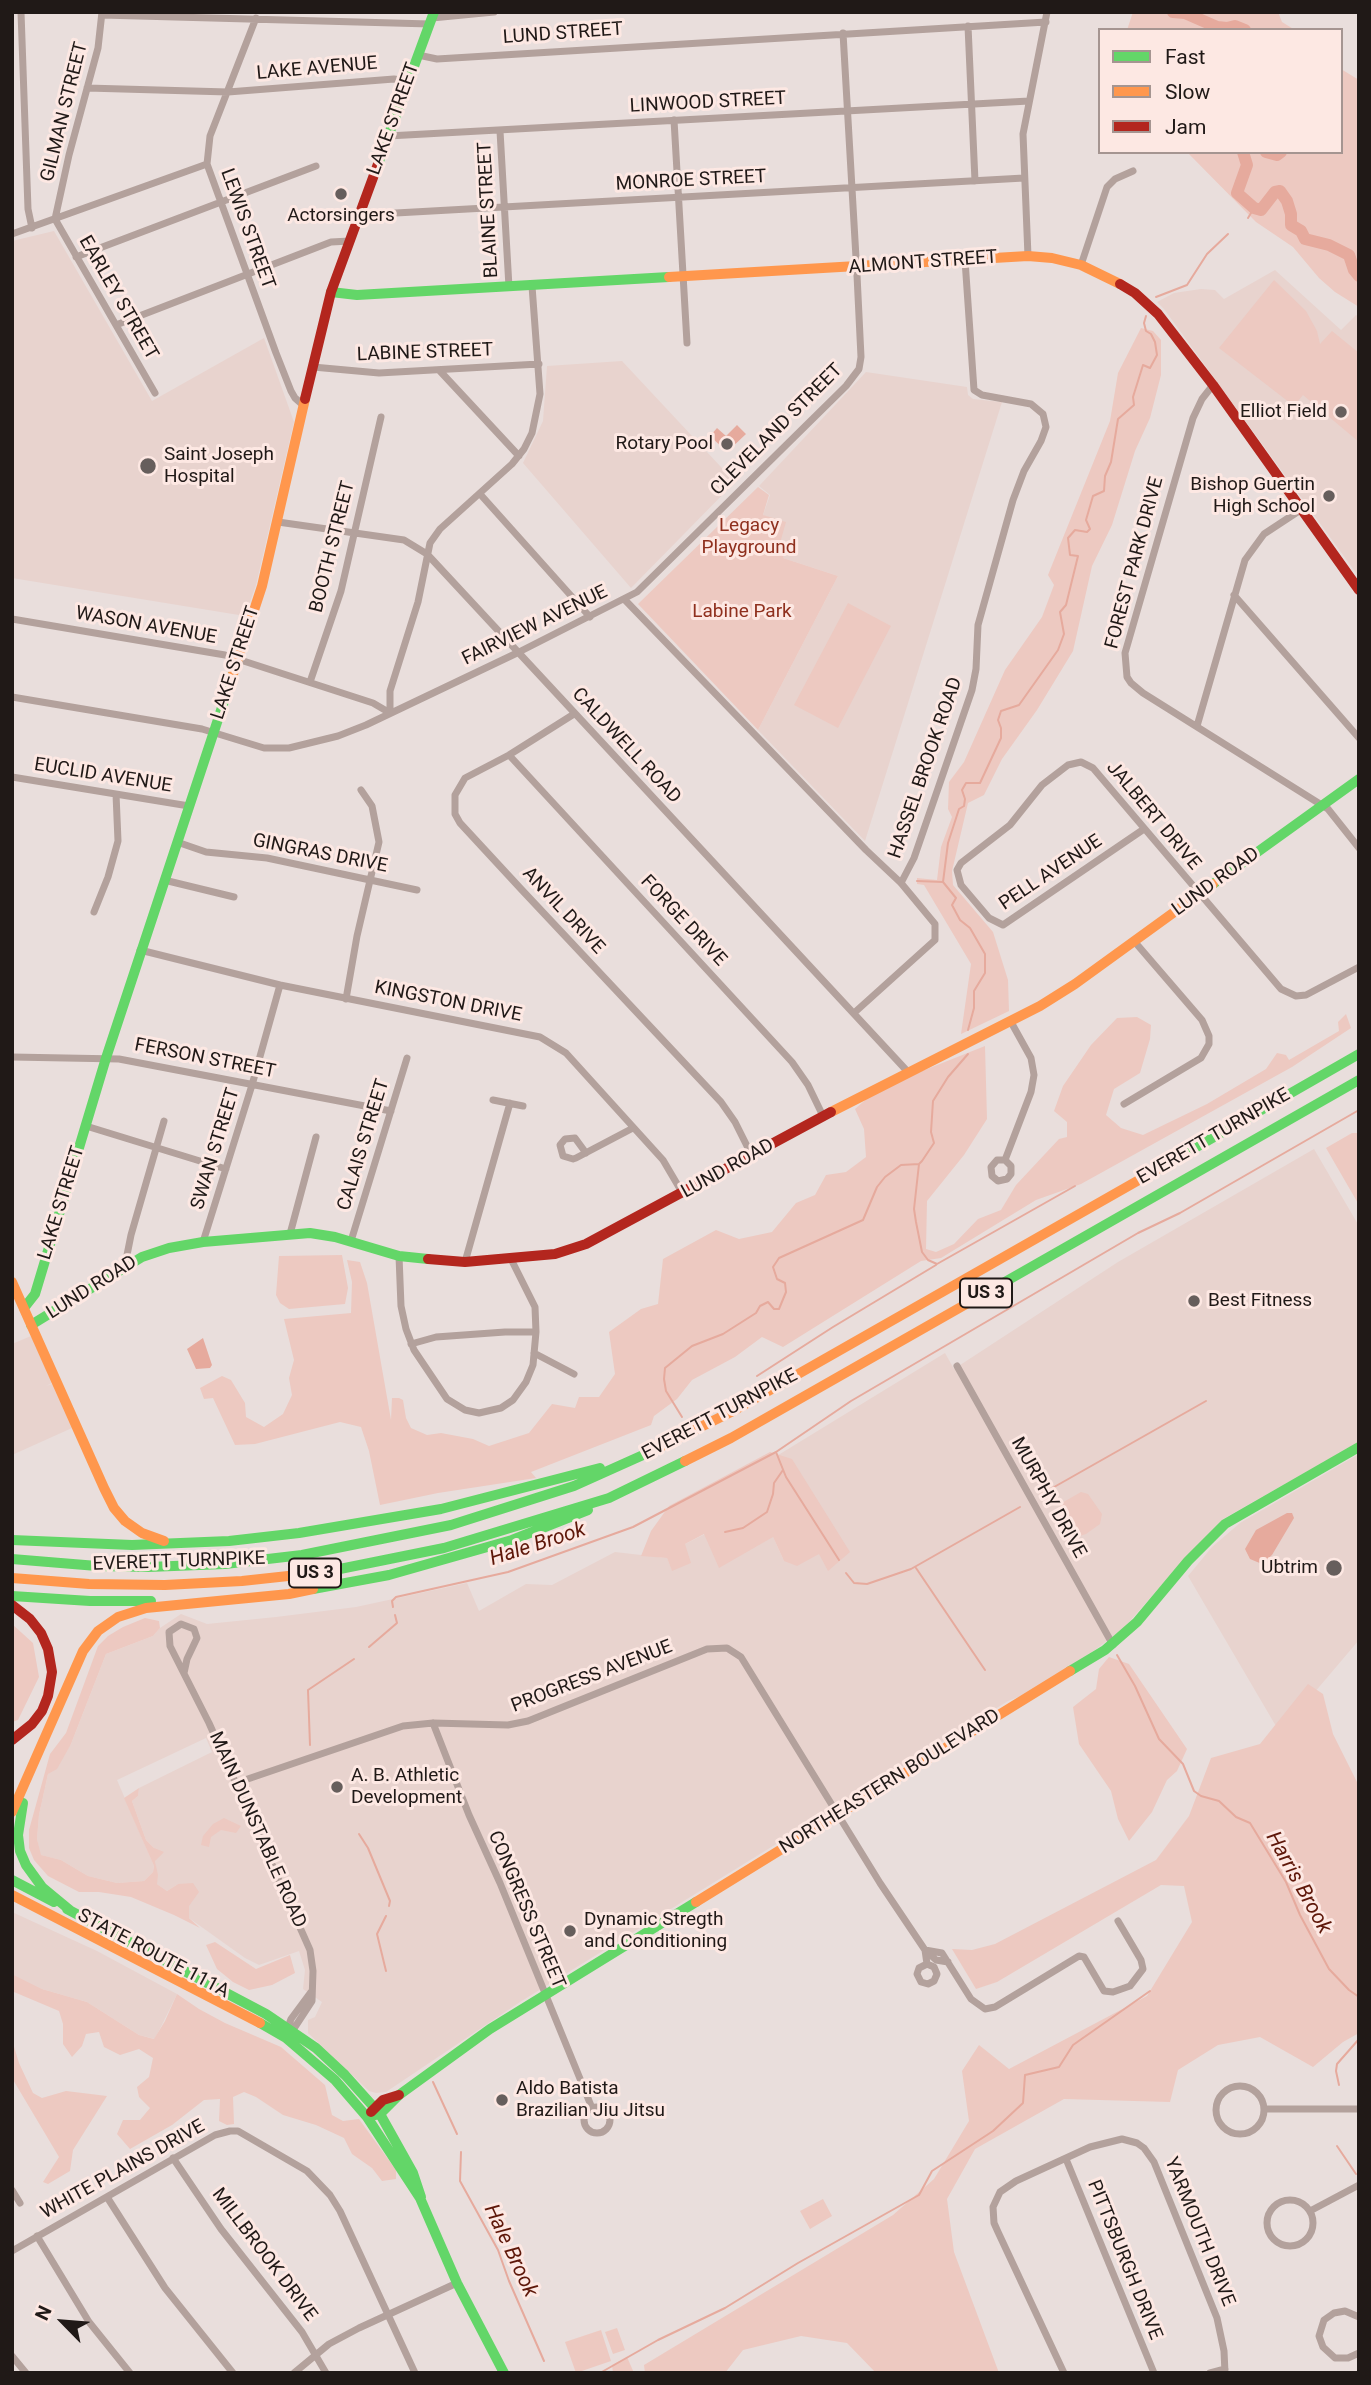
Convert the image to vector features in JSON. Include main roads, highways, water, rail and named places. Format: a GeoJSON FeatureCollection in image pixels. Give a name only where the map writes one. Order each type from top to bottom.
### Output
{"type":"FeatureCollection","features":[{"type":"Feature","properties":{"kind":"main road","name":"LAKE STREET"},"geometry":{"type":"LineString","coordinates":[[24,1308],[35,1294],[140,950],[262,586],[331,292],[432,18]]}},
{"type":"Feature","properties":{"kind":"main road","name":"ALMONT STREET"},"geometry":{"type":"LineString","coordinates":[[331,292],[357,295],[532,286],[1028,256],[1081,265],[1117,281],[1148,304],[1213,385],[1359,590]]}},
{"type":"Feature","properties":{"kind":"main road","name":"LUND ROAD"},"geometry":{"type":"LineString","coordinates":[[31,1325],[53,1314],[128,1264],[153,1253],[203,1242],[290,1234],[323,1235],[399,1256],[465,1262],[511,1259],[571,1250],[602,1237],[683,1194],[823,1116],[1011,1022],[1075,984],[1359,779]]}},
{"type":"Feature","properties":{"kind":"main road","name":"EVERETT TURNPIKE"},"geometry":{"type":"LineString","coordinates":[[12,1559],[97,1566],[161,1566],[237,1563],[327,1552],[476,1518],[561,1490],[645,1456],[735,1410],[1359,1053]]}},
{"type":"Feature","properties":{"kind":"main road","name":"EVERETT TURNPIKE"},"geometry":{"type":"LineString","coordinates":[[12,1578],[89,1584],[165,1585],[306,1574],[444,1548],[609,1498],[742,1432],[1359,1080]]}},
{"type":"Feature","properties":{"kind":"main road"},"geometry":{"type":"LineString","coordinates":[[12,1282],[114,1508],[130,1525],[152,1538],[179,1543]]}},
{"type":"Feature","properties":{"kind":"main road","name":"NORTHEASTERN BOULEVARD"},"geometry":{"type":"LineString","coordinates":[[377,2110],[391,2096],[399,2095],[463,2047],[1113,1645],[1142,1616],[1196,1552],[1225,1524],[1359,1447]]}},
{"type":"Feature","properties":{"kind":"main road"},"geometry":{"type":"LineString","coordinates":[[12,1540],[96,1545],[179,1543],[278,1536],[413,1515],[645,1456]]}},
{"type":"Feature","properties":{"kind":"main road"},"geometry":{"type":"LineString","coordinates":[[12,1812],[88,1644],[104,1626],[118,1617],[152,1608],[326,1587],[451,1559],[560,1523],[609,1498]]}},
{"type":"Feature","properties":{"kind":"main road"},"geometry":{"type":"LineString","coordinates":[[12,1596],[136,1602],[243,1599]]}},
{"type":"Feature","properties":{"kind":"main road"},"geometry":{"type":"LineString","coordinates":[[12,1605],[30,1619],[41,1633],[50,1655],[52,1672],[50,1690],[42,1711],[32,1724],[12,1740]]}},
{"type":"Feature","properties":{"kind":"main road"},"geometry":{"type":"LineString","coordinates":[[70,1680],[22,1806],[18,1835],[21,1855],[31,1874],[47,1892],[71,1911]]}},
{"type":"Feature","properties":{"kind":"main road","name":"STATE ROUTE 111A"},"geometry":{"type":"LineString","coordinates":[[12,1880],[255,2008],[289,2032]]}},
{"type":"Feature","properties":{"kind":"main road","name":"STATE ROUTE 111A"},"geometry":{"type":"LineString","coordinates":[[12,1895],[216,1999],[289,2032]]}},
{"type":"Feature","properties":{"kind":"main road"},"geometry":{"type":"LineString","coordinates":[[289,2032],[328,2059],[377,2110],[410,2165],[421,2198]]}},
{"type":"Feature","properties":{"kind":"main road"},"geometry":{"type":"LineString","coordinates":[[289,2032],[367,2117],[421,2198],[457,2283],[504,2373]]}},
{"type":"Feature","properties":{"kind":"main road"},"geometry":{"type":"LineString","coordinates":[[367,2117],[377,2110]]}},
{"type":"Feature","properties":{"kind":"waterway"},"geometry":{"type":"LineString","coordinates":[[1173,12],[1185,13],[1217,27],[1227,28]]}},
{"type":"Feature","properties":{"kind":"waterway"},"geometry":{"type":"LineString","coordinates":[[1227,28],[1240,28]]}},
{"type":"Feature","properties":{"kind":"waterway"},"geometry":{"type":"LineString","coordinates":[[1244,154],[1247,165],[1237,193],[1254,208],[1261,210],[1275,192],[1280,191],[1287,201],[1291,225],[1301,231],[1305,239],[1329,245],[1349,255],[1359,276]]}},
{"type":"Feature","properties":{"kind":"waterway"},"geometry":{"type":"LineString","coordinates":[[1273,154],[1278,154]]}},
{"type":"Feature","properties":{"kind":"waterway"},"geometry":{"type":"LineString","coordinates":[[1248,218],[1254,208]]}},
{"type":"Feature","properties":{"kind":"waterway"},"geometry":{"type":"LineString","coordinates":[[1156,297],[1187,285],[1207,254],[1228,234]]}},
{"type":"Feature","properties":{"kind":"waterway"},"geometry":{"type":"LineString","coordinates":[[968,1030],[974,1008],[974,991],[985,973],[985,954],[970,928],[960,920],[952,905],[956,898],[943,882],[948,843],[959,809],[964,806],[962,790],[966,783],[980,783],[1001,738],[998,720],[1001,711],[1019,705],[1058,650],[1064,634],[1060,612],[1066,605],[1078,556],[1070,555],[1068,538],[1075,530],[1087,532],[1090,529],[1086,520],[1093,496],[1104,491],[1118,419],[1134,405],[1133,397],[1143,365],[1150,368],[1157,355],[1155,342],[1146,331],[1146,316]]}},
{"type":"Feature","properties":{"kind":"waterway"},"geometry":{"type":"LineString","coordinates":[[917,881],[943,882]]}},
{"type":"Feature","properties":{"kind":"waterway"},"geometry":{"type":"LineString","coordinates":[[682,1417],[666,1391],[665,1368],[692,1346],[723,1334],[756,1313],[760,1306],[768,1302],[774,1309],[779,1309],[786,1292],[785,1283],[777,1279],[773,1267],[779,1258],[863,1220],[877,1187],[885,1177],[901,1165],[919,1164],[922,1161],[934,1143],[931,1132],[933,1101],[948,1077],[968,1054]]}},
{"type":"Feature","properties":{"kind":"waterway"},"geometry":{"type":"LineString","coordinates":[[776,1452],[851,1401],[1138,1233],[1180,1213],[1359,1110]]}},
{"type":"Feature","properties":{"kind":"waterway"},"geometry":{"type":"LineString","coordinates":[[919,1164],[914,1209],[916,1222],[922,1252],[928,1260],[937,1264],[1075,1186]]}},
{"type":"Feature","properties":{"kind":"waterway"},"geometry":{"type":"LineString","coordinates":[[757,1376],[936,1265]]}},
{"type":"Feature","properties":{"kind":"waterway"},"geometry":{"type":"LineString","coordinates":[[1040,1495],[1206,1401]]}},
{"type":"Feature","properties":{"kind":"waterway","name":"Hale Brook"},"geometry":{"type":"LineString","coordinates":[[393,1607],[392,1601],[396,1597],[508,1572],[633,1527],[776,1452],[786,1477],[839,1560]]}},
{"type":"Feature","properties":{"kind":"waterway"},"geometry":{"type":"LineString","coordinates":[[725,1532],[743,1528],[767,1512],[774,1483],[783,1470]]}},
{"type":"Feature","properties":{"kind":"waterway","name":"Harris Brook"},"geometry":{"type":"LineString","coordinates":[[846,1573],[854,1583],[867,1584],[911,1569],[1020,1507]]}},
{"type":"Feature","properties":{"kind":"waterway"},"geometry":{"type":"LineString","coordinates":[[916,1568],[985,1670]]}},
{"type":"Feature","properties":{"kind":"waterway","name":"Hale Brook"},"geometry":{"type":"LineString","coordinates":[[369,1647],[397,1623],[395,1615]]}},
{"type":"Feature","properties":{"kind":"waterway","name":"Harris Brook"},"geometry":{"type":"LineString","coordinates":[[1117,1655],[1135,1686],[1159,1739],[1183,1764],[1194,1791],[1219,1801],[1236,1817],[1250,1823],[1286,1882],[1329,1969],[1359,1997]]}},
{"type":"Feature","properties":{"kind":"waterway","name":"Hale Brook"},"geometry":{"type":"LineString","coordinates":[[310,1745],[308,1690],[354,1659]]}},
{"type":"Feature","properties":{"kind":"waterway","name":"Hale Brook"},"geometry":{"type":"LineString","coordinates":[[359,1834],[368,1848],[390,1901],[389,1906]]}},
{"type":"Feature","properties":{"kind":"waterway","name":"Hale Brook"},"geometry":{"type":"LineString","coordinates":[[386,1916],[377,1934],[386,1971]]}},
{"type":"Feature","properties":{"kind":"waterway"},"geometry":{"type":"LineString","coordinates":[[600,2373],[658,2340],[725,2308],[798,2263],[919,2195],[932,2171],[993,2131],[1023,2103],[1025,2075],[1059,2067],[1073,2045],[1150,1991]]}},
{"type":"Feature","properties":{"kind":"waterway","name":"Harris Brook"},"geometry":{"type":"LineString","coordinates":[[1339,2085],[1337,2064],[1359,2039]]}},
{"type":"Feature","properties":{"kind":"waterway","name":"Hale Brook"},"geometry":{"type":"LineString","coordinates":[[433,2082],[457,2134]]}},
{"type":"Feature","properties":{"kind":"waterway","name":"Harris Brook"},"geometry":{"type":"LineString","coordinates":[[1337,2146],[1356,2174]]}},
{"type":"Feature","properties":{"kind":"waterway","name":"Hale Brook"},"geometry":{"type":"LineString","coordinates":[[461,2152],[460,2181],[498,2250],[544,2361]]}},
{"type":"Feature","properties":{"kind":"place","name":"Actorsingers"},"geometry":{"type":"Point","coordinates":[341,194]}},
{"type":"Feature","properties":{"kind":"place","name":"Elliot Field"},"geometry":{"type":"Point","coordinates":[1341,412]}},
{"type":"Feature","properties":{"kind":"place","name":"Rotary Pool"},"geometry":{"type":"Point","coordinates":[727,444]}},
{"type":"Feature","properties":{"kind":"place","name":"Saint Joseph Hospital"},"geometry":{"type":"Point","coordinates":[148,466]}},
{"type":"Feature","properties":{"kind":"place","name":"Bishop Guertin High School"},"geometry":{"type":"Point","coordinates":[1329,496]}},
{"type":"Feature","properties":{"kind":"place","name":"Best Fitness"},"geometry":{"type":"Point","coordinates":[1194,1301]}},
{"type":"Feature","properties":{"kind":"place","name":"Ubtrim"},"geometry":{"type":"Point","coordinates":[1334,1568]}},
{"type":"Feature","properties":{"kind":"place","name":"A. B. Athletic Development"},"geometry":{"type":"Point","coordinates":[337,1787]}},
{"type":"Feature","properties":{"kind":"place","name":"Dynamic Stregth and Conditioning"},"geometry":{"type":"Point","coordinates":[570,1931]}},
{"type":"Feature","properties":{"kind":"place","name":"Aldo Batista Brazilian Jiu Jitsu"},"geometry":{"type":"Point","coordinates":[502,2100]}},
{"type":"Feature","properties":{"kind":"park label","name":"Legacy Playground"},"geometry":{"type":"Point","coordinates":[749,537]}},
{"type":"Feature","properties":{"kind":"park label","name":"Labine Park"},"geometry":{"type":"Point","coordinates":[742,612]}}]}
